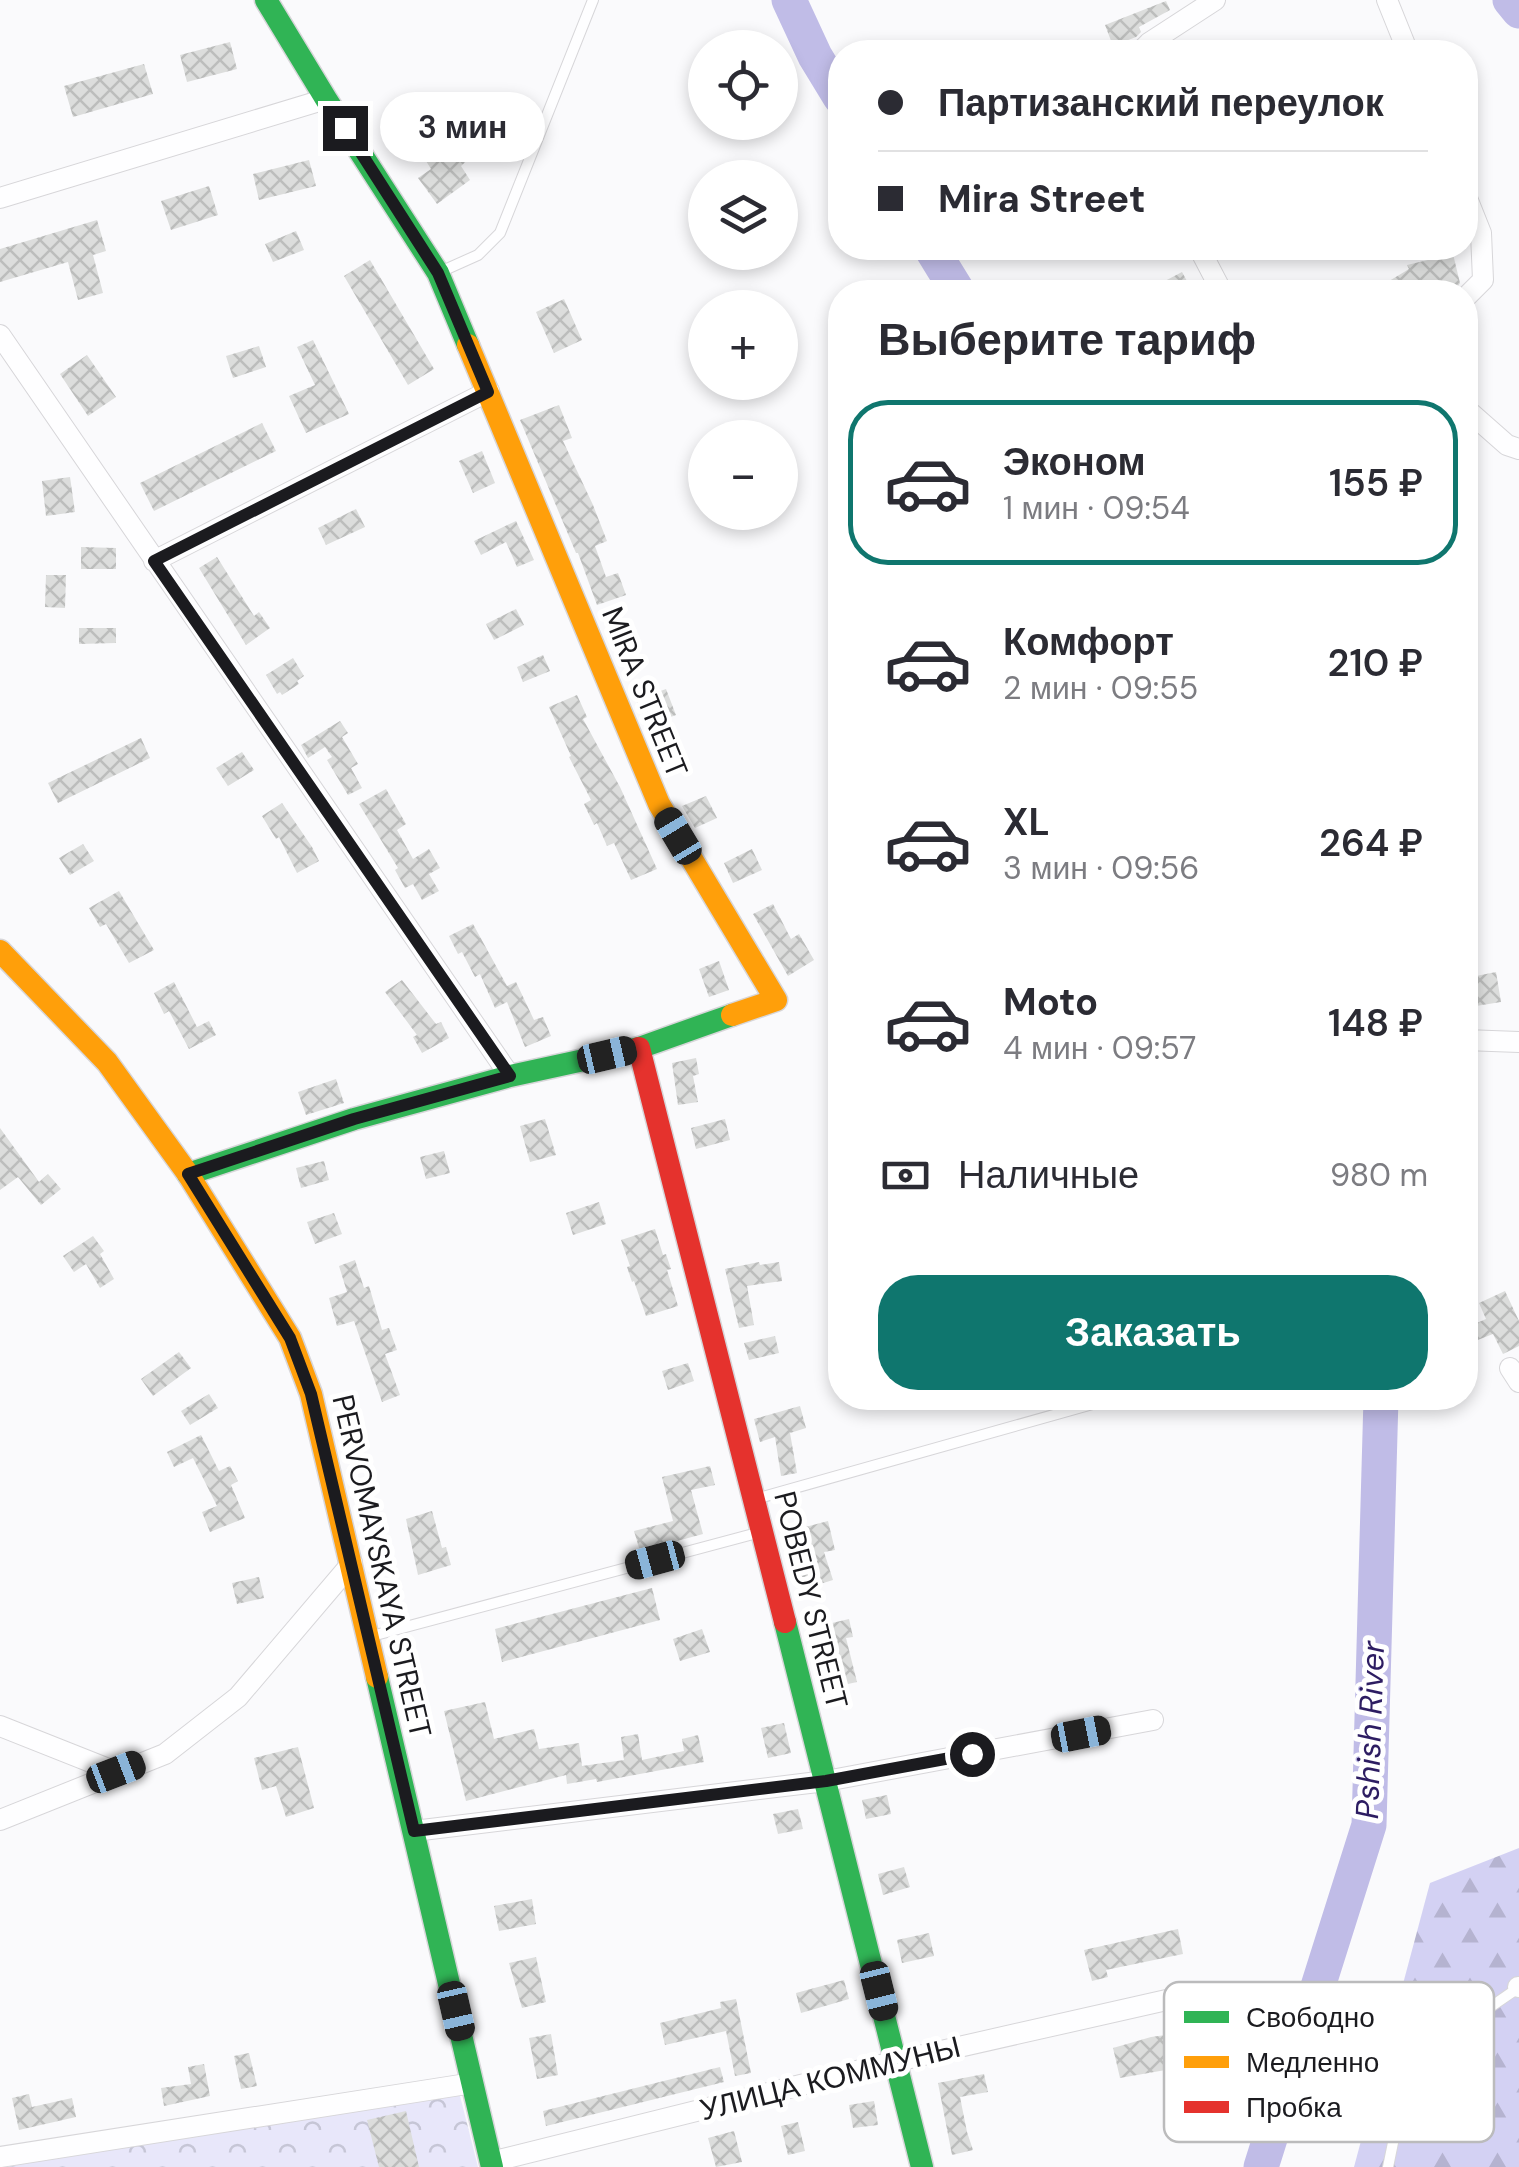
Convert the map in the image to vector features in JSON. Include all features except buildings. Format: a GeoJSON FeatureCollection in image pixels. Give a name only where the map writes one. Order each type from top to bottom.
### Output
{"type":"FeatureCollection","features":[{"type":"Feature","properties":{"kind":"street","name":"MIRA STREET"},"geometry":{"type":"LineString","coordinates":[[266,0],[438,273],[659,804],[776,1000],[640,1048]]}},
{"type":"Feature","properties":{"kind":"street"},"geometry":{"type":"LineString","coordinates":[[1154,40],[1215,0]]}},
{"type":"Feature","properties":{"kind":"street"},"geometry":{"type":"LineString","coordinates":[[1387,0],[1403,40]]}},
{"type":"Feature","properties":{"kind":"street"},"geometry":{"type":"LineString","coordinates":[[0,198],[326,99]]}},
{"type":"Feature","properties":{"kind":"street"},"geometry":{"type":"LineString","coordinates":[[1478,226],[1483,280],[1478,285]]}},
{"type":"Feature","properties":{"kind":"street"},"geometry":{"type":"LineString","coordinates":[[0,336],[510,1076]]}},
{"type":"Feature","properties":{"kind":"street"},"geometry":{"type":"LineString","coordinates":[[154,561],[488,392]]}},
{"type":"Feature","properties":{"kind":"street"},"geometry":{"type":"LineString","coordinates":[[1478,419],[1507,445],[1519,449]]}},
{"type":"Feature","properties":{"kind":"street","name":"PERVOMAYSKAYA STREET"},"geometry":{"type":"LineString","coordinates":[[0,951],[108,1062],[188,1174],[290,1338],[311,1394],[492,2165]]}},
{"type":"Feature","properties":{"kind":"street"},"geometry":{"type":"LineString","coordinates":[[1478,1040],[1519,1042]]}},
{"type":"Feature","properties":{"kind":"street"},"geometry":{"type":"LineString","coordinates":[[188,1174],[354,1119],[510,1076],[640,1048]]}},
{"type":"Feature","properties":{"kind":"street","name":"POBEDY STREET"},"geometry":{"type":"LineString","coordinates":[[640,1048],[922,2167]]}},
{"type":"Feature","properties":{"kind":"street"},"geometry":{"type":"LineString","coordinates":[[0,1820],[165,1754],[238,1697],[352,1563]]}},
{"type":"Feature","properties":{"kind":"street"},"geometry":{"type":"LineString","coordinates":[[414,1831],[826,1781],[1153,1720]]}},
{"type":"Feature","properties":{"kind":"street"},"geometry":{"type":"LineString","coordinates":[[0,1726],[116,1772]]}},
{"type":"Feature","properties":{"kind":"street","name":"УЛИЦА КОММУНЫ"},"geometry":{"type":"LineString","coordinates":[[492,2165],[897,2061],[1164,2002]]}},
{"type":"Feature","properties":{"kind":"street"},"geometry":{"type":"LineString","coordinates":[[0,2157],[473,2083]]}},
{"type":"Feature","properties":{"kind":"lane"},"geometry":{"type":"LineString","coordinates":[[438,273],[478,255],[500,234],[592,0]]}},
{"type":"Feature","properties":{"kind":"lane"},"geometry":{"type":"LineString","coordinates":[[755,1499],[1071,1410]]}},
{"type":"Feature","properties":{"kind":"lane"},"geometry":{"type":"LineString","coordinates":[[369,1636],[763,1532]]}},
{"type":"Feature","properties":{"kind":"lane"},"geometry":{"type":"LineString","coordinates":[[1494,2005],[1519,1987]]}},
{"type":"Feature","properties":{"kind":"lane"},"geometry":{"type":"LineString","coordinates":[[1388,2167],[1393,2142]]}},
{"type":"Feature","properties":{"kind":"green space"},"geometry":{"type":"Polygon","coordinates":[[[1519,1848],[1519,2167],[1354,2167],[1361,2142],[1494,2142],[1494,1982],[1404,1982],[1430,1883],[1519,1848]]]}},
{"type":"Feature","properties":{"kind":"green space"},"geometry":{"type":"Polygon","coordinates":[[[459,2092],[478,2167],[0,2167],[0,2161],[459,2092]]]}},
{"type":"Feature","properties":{"kind":"waterway","name":"Pshish River"},"geometry":{"type":"LineString","coordinates":[[789,0],[828,77]]}},
{"type":"Feature","properties":{"kind":"waterway"},"geometry":{"type":"LineString","coordinates":[[1510,0],[1519,11]]}},
{"type":"Feature","properties":{"kind":"waterway","name":"Pshish River"},"geometry":{"type":"LineString","coordinates":[[938,260],[951,280]]}},
{"type":"Feature","properties":{"kind":"waterway","name":"Pshish River"},"geometry":{"type":"LineString","coordinates":[[1319,1982],[1369,1825],[1381,1410]]}},
{"type":"Feature","properties":{"kind":"waterway","name":"Pshish River"},"geometry":{"type":"LineString","coordinates":[[1261,2167],[1269,2142]]}},
{"type":"Feature","properties":{"kind":"traffic: fast"},"geometry":{"type":"LineString","coordinates":[[266,0],[438,273],[468,345]]}},
{"type":"Feature","properties":{"kind":"traffic: fast"},"geometry":{"type":"LineString","coordinates":[[188,1174],[354,1119],[510,1076],[639,1048],[732,1015]]}},
{"type":"Feature","properties":{"kind":"traffic: fast"},"geometry":{"type":"LineString","coordinates":[[785,1622],[922,2167]]}},
{"type":"Feature","properties":{"kind":"traffic: fast"},"geometry":{"type":"LineString","coordinates":[[377,1677],[492,2167]]}},
{"type":"Feature","properties":{"kind":"traffic: slow"},"geometry":{"type":"LineString","coordinates":[[468,345],[659,804],[776,1000],[732,1015]]}},
{"type":"Feature","properties":{"kind":"traffic: slow"},"geometry":{"type":"LineString","coordinates":[[0,951],[107,1062],[188,1174],[290,1338],[311,1394],[377,1677]]}},
{"type":"Feature","properties":{"kind":"traffic: jam"},"geometry":{"type":"LineString","coordinates":[[639,1048],[785,1622]]}},
{"type":"Feature","properties":{"kind":"route"},"geometry":{"type":"LineString","coordinates":[[345,128],[438,273],[488,392],[154,561],[510,1076],[354,1119],[188,1174],[290,1338],[311,1394],[414,1831],[826,1781],[972,1754]]}}]}
